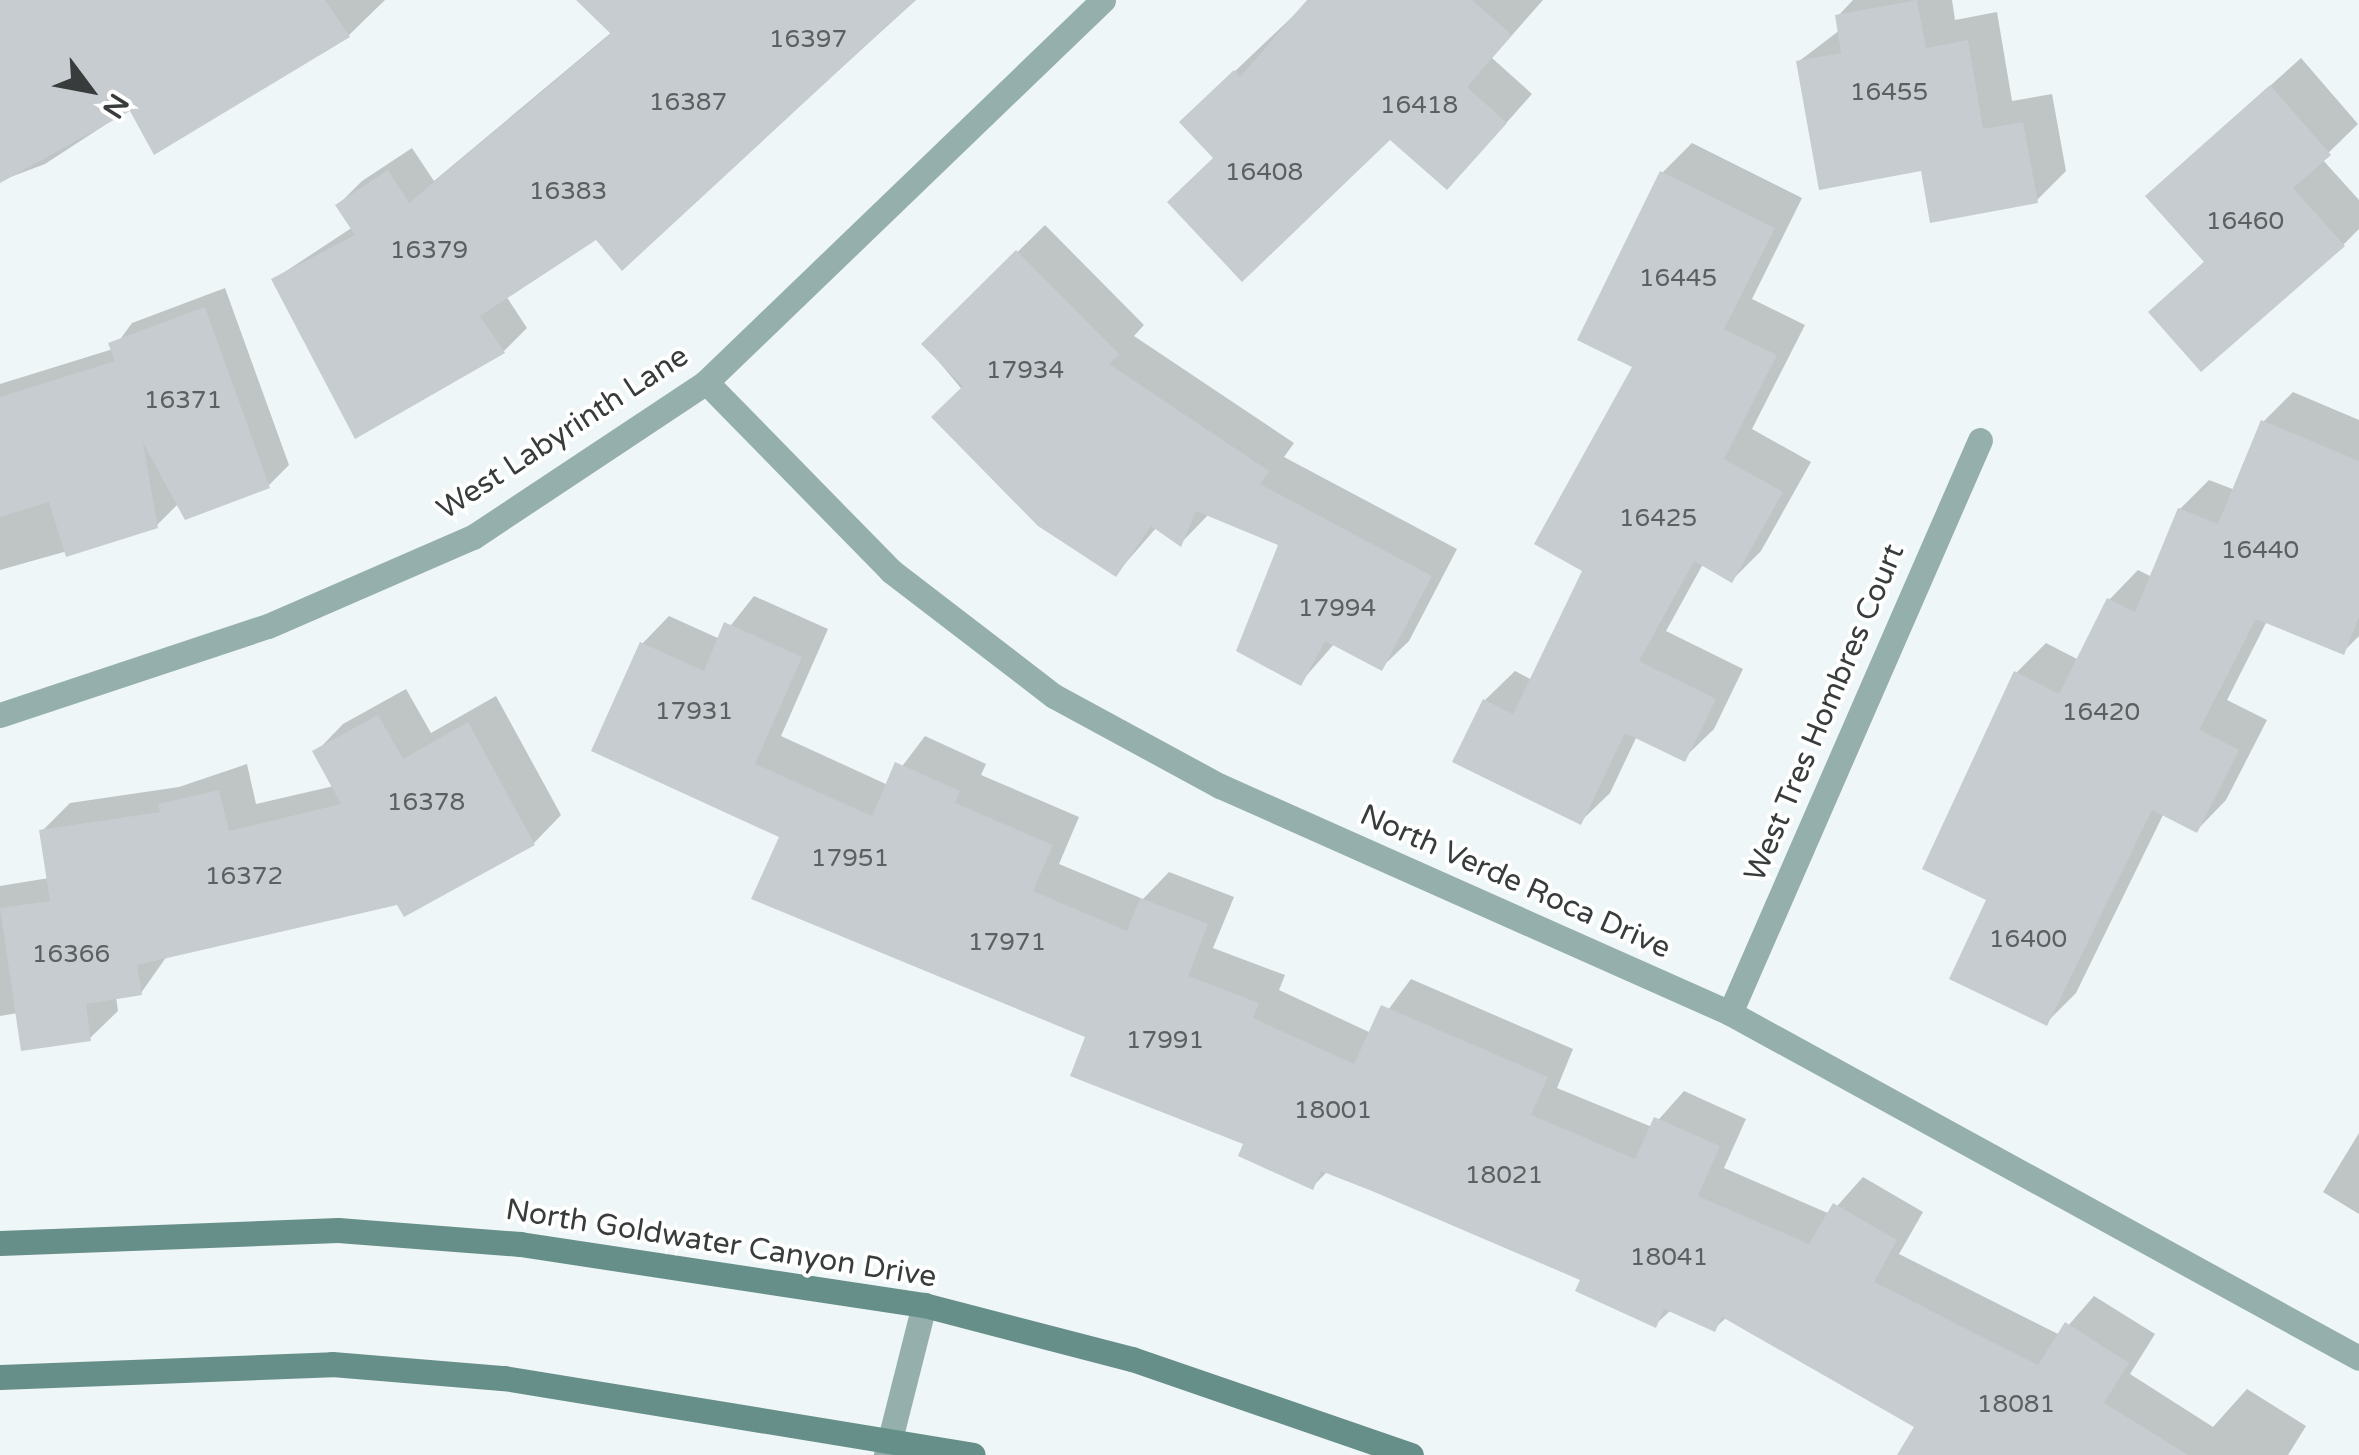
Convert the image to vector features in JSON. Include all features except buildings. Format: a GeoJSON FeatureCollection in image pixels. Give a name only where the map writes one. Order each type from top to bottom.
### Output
{"type":"FeatureCollection","features":[{"type":"Feature","properties":{"kind":"street","name":"West Labyrinth Lane"},"geometry":{"type":"LineString","coordinates":[[0,715],[268,626],[472,536],[706,382],[1103,0]]}},
{"type":"Feature","properties":{"kind":"street","name":"North Verde Roca Drive"},"geometry":{"type":"LineString","coordinates":[[706,382],[891,572],[1054,696],[1220,786],[1730,1013],[2359,1358]]}},
{"type":"Feature","properties":{"kind":"street","name":"West Tres Hombres Court"},"geometry":{"type":"LineString","coordinates":[[1730,1013],[1980,440]]}},
{"type":"Feature","properties":{"kind":"street","name":"North Goldwater Canyon Drive"},"geometry":{"type":"LineString","coordinates":[[0,1243],[338,1230],[520,1244],[924,1306],[1132,1359],[1411,1455]]}},
{"type":"Feature","properties":{"kind":"street"},"geometry":{"type":"LineString","coordinates":[[896,1449],[924,1306]]}},
{"type":"Feature","properties":{"kind":"street"},"geometry":{"type":"LineString","coordinates":[[0,1377],[332,1364],[504,1378],[896,1449],[973,1455]]}}]}
